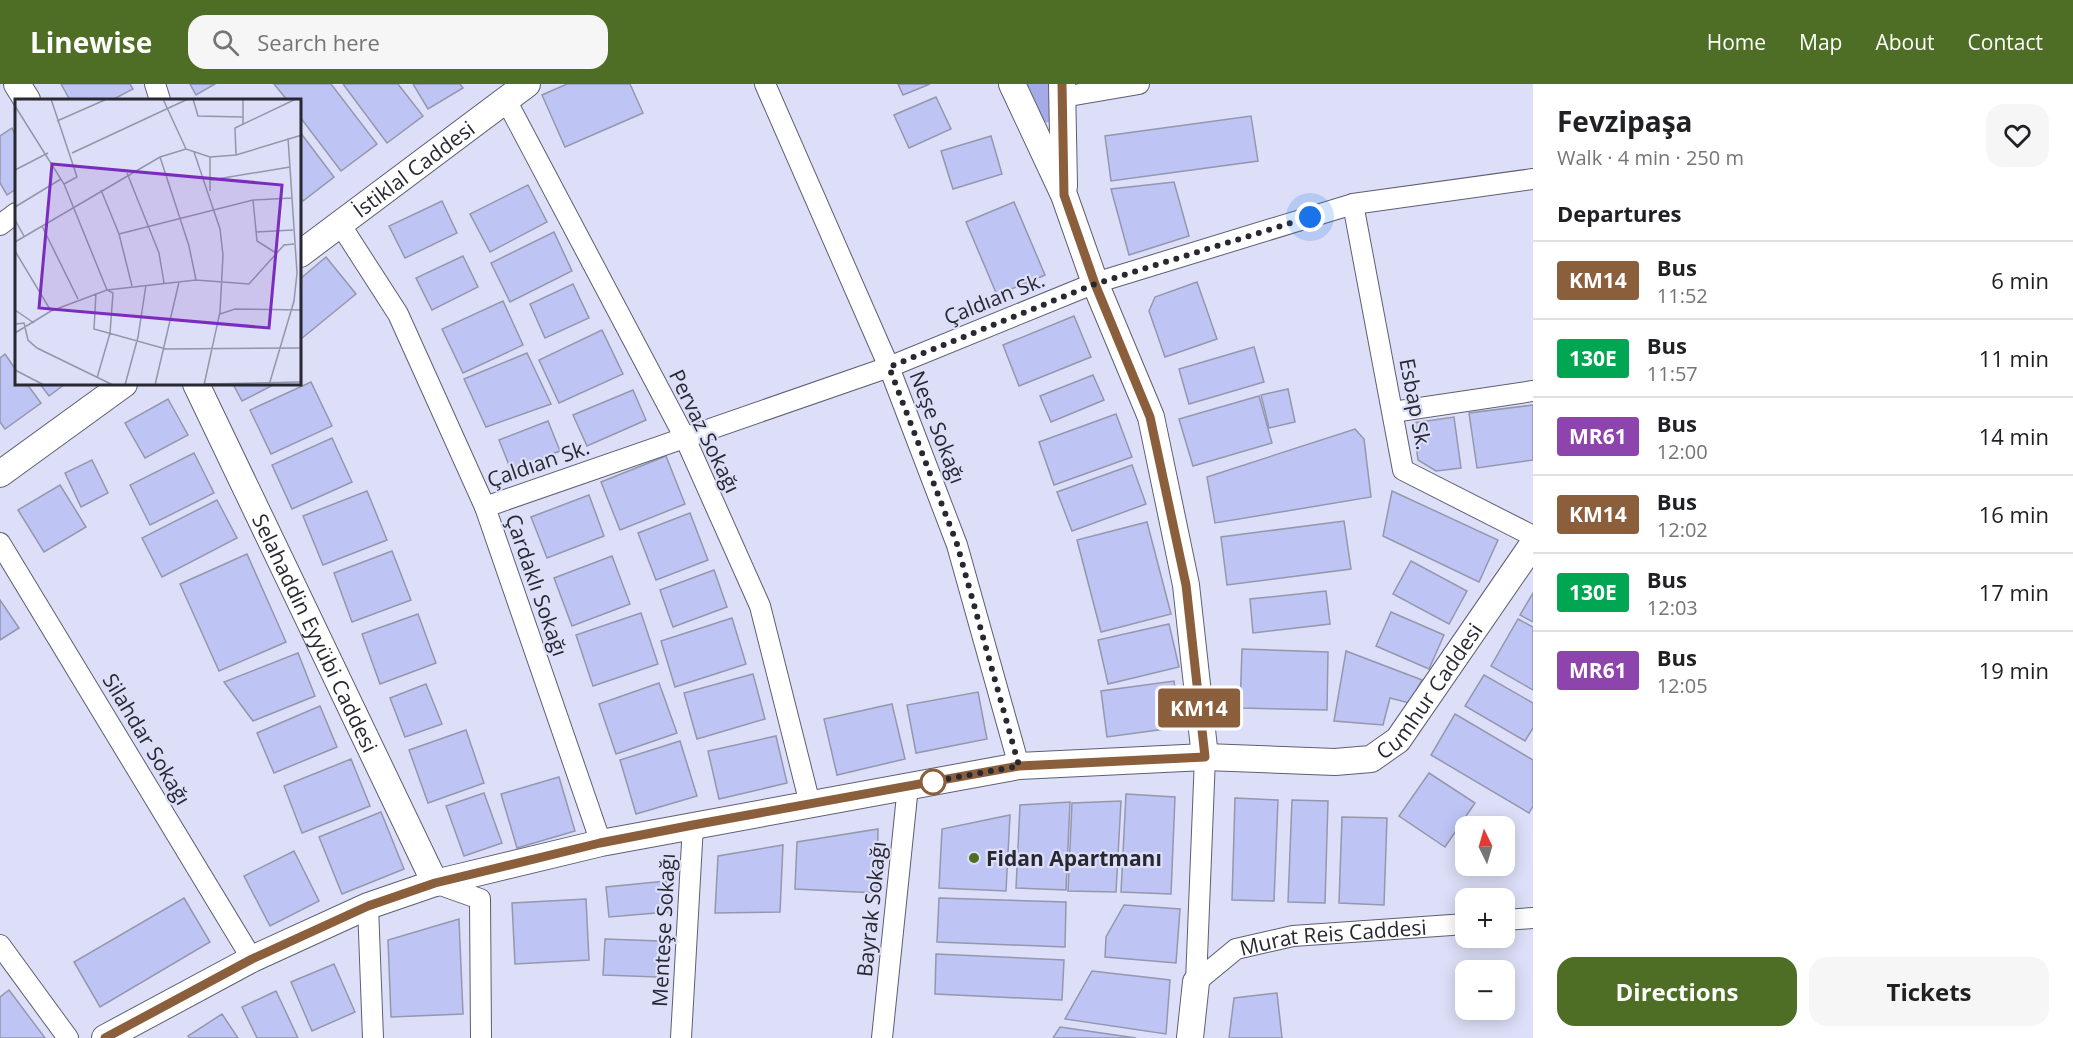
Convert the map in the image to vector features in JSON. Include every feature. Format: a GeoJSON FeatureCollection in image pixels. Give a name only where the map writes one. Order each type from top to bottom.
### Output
{"type":"FeatureCollection","features":[{"type":"Feature","properties":{"kind":"street"},"geometry":{"type":"LineString","coordinates":[[17,84],[26,99]]}},
{"type":"Feature","properties":{"kind":"street"},"geometry":{"type":"LineString","coordinates":[[155,84],[160,99]]}},
{"type":"Feature","properties":{"kind":"street","name":"İstiklal Caddesi"},"geometry":{"type":"LineString","coordinates":[[302,252],[527,84]]}},
{"type":"Feature","properties":{"kind":"street","name":"Neşe Sokağı"},"geometry":{"type":"LineString","coordinates":[[765,84],[889,367],[957,544],[1019,766]]}},
{"type":"Feature","properties":{"kind":"street"},"geometry":{"type":"LineString","coordinates":[[1012,84],[1064,195],[1095,284],[1150,417],[1186,585],[1205,757],[1196,982],[1190,1038]]}},
{"type":"Feature","properties":{"kind":"street"},"geometry":{"type":"LineString","coordinates":[[1064,195],[1063,90],[1139,84]]}},
{"type":"Feature","properties":{"kind":"street","name":"Pervaz Sokağı"},"geometry":{"type":"LineString","coordinates":[[506,100],[685,438],[760,606],[810,804]]}},
{"type":"Feature","properties":{"kind":"street","name":"Çaldıan Sk."},"geometry":{"type":"LineString","coordinates":[[485,507],[889,367],[1095,284],[1353,204],[1533,178]]}},
{"type":"Feature","properties":{"kind":"street","name":"Esbap Sk."},"geometry":{"type":"LineString","coordinates":[[1353,204],[1403,470],[1533,536]]}},
{"type":"Feature","properties":{"kind":"street"},"geometry":{"type":"LineString","coordinates":[[0,225],[15,214]]}},
{"type":"Feature","properties":{"kind":"street","name":"Çardaklı Sokağı"},"geometry":{"type":"LineString","coordinates":[[340,224],[398,314],[485,507],[600,843]]}},
{"type":"Feature","properties":{"kind":"street"},"geometry":{"type":"LineString","coordinates":[[0,474],[121,386]]}},
{"type":"Feature","properties":{"kind":"street","name":"Selahaddin Eyyübi Caddesi"},"geometry":{"type":"LineString","coordinates":[[197,386],[435,883]]}},
{"type":"Feature","properties":{"kind":"street"},"geometry":{"type":"LineString","coordinates":[[1393,412],[1533,391]]}},
{"type":"Feature","properties":{"kind":"street","name":"Silahdar Sokağı"},"geometry":{"type":"LineString","coordinates":[[0,543],[252,959]]}},
{"type":"Feature","properties":{"kind":"street","name":"Cumhur Caddesi"},"geometry":{"type":"LineString","coordinates":[[105,1038],[252,959],[368,906],[435,883],[600,843],[1019,766],[1205,757],[1335,762],[1371,759],[1398,740],[1533,544]]}},
{"type":"Feature","properties":{"kind":"street","name":"Bayrak Sokağı"},"geometry":{"type":"LineString","coordinates":[[882,1038],[908,786]]}},
{"type":"Feature","properties":{"kind":"street","name":"Menteşe Sokağı"},"geometry":{"type":"LineString","coordinates":[[681,1038],[693,825]]}},
{"type":"Feature","properties":{"kind":"street"},"geometry":{"type":"LineString","coordinates":[[435,883],[480,899],[481,1038]]}},
{"type":"Feature","properties":{"kind":"street"},"geometry":{"type":"LineString","coordinates":[[368,906],[373,1038]]}},
{"type":"Feature","properties":{"kind":"street"},"geometry":{"type":"LineString","coordinates":[[1515,920],[1533,918]]}},
{"type":"Feature","properties":{"kind":"street","name":"Murat Reis Caddesi"},"geometry":{"type":"LineString","coordinates":[[1196,982],[1236,949],[1293,936],[1455,925]]}},
{"type":"Feature","properties":{"kind":"street"},"geometry":{"type":"LineString","coordinates":[[0,945],[68,1038]]}},
{"type":"Feature","properties":{"kind":"shaded area"},"geometry":{"type":"Polygon","coordinates":[[[1022,84],[1048,84],[1051,122],[1039,123],[1022,84]]]}},
{"type":"Feature","properties":{"kind":"building"},"geometry":{"type":"Polygon","coordinates":[[[61,84],[130,84],[133,89],[114,99],[69,99],[61,84]]]}},
{"type":"Feature","properties":{"kind":"building"},"geometry":{"type":"Polygon","coordinates":[[[190,84],[215,84],[196,95],[190,84]]]}},
{"type":"Feature","properties":{"kind":"building"},"geometry":{"type":"Polygon","coordinates":[[[274,84],[331,84],[377,144],[341,171],[302,120],[302,99],[286,99],[274,84]]]}},
{"type":"Feature","properties":{"kind":"building"},"geometry":{"type":"Polygon","coordinates":[[[343,84],[398,84],[423,116],[387,143],[343,84]]]}},
{"type":"Feature","properties":{"kind":"building"},"geometry":{"type":"Polygon","coordinates":[[[413,84],[460,84],[463,88],[428,109],[413,84]]]}},
{"type":"Feature","properties":{"kind":"building"},"geometry":{"type":"Polygon","coordinates":[[[567,84],[630,84],[643,113],[565,147],[542,95],[567,84]]]}},
{"type":"Feature","properties":{"kind":"building"},"geometry":{"type":"Polygon","coordinates":[[[898,84],[930,84],[903,95],[898,84]]]}},
{"type":"Feature","properties":{"kind":"building"},"geometry":{"type":"Polygon","coordinates":[[[936,97],[951,129],[909,148],[894,115],[936,97]]]}},
{"type":"Feature","properties":{"kind":"building"},"geometry":{"type":"Polygon","coordinates":[[[1251,116],[1258,161],[1111,181],[1105,136],[1251,116]]]}},
{"type":"Feature","properties":{"kind":"building"},"geometry":{"type":"Polygon","coordinates":[[[12,128],[15,134],[15,190],[7,195],[0,183],[0,136],[12,128]]]}},
{"type":"Feature","properties":{"kind":"building"},"geometry":{"type":"Polygon","coordinates":[[[302,135],[334,177],[302,200],[302,135]]]}},
{"type":"Feature","properties":{"kind":"building"},"geometry":{"type":"Polygon","coordinates":[[[991,136],[1002,174],[953,189],[941,151],[991,136]]]}},
{"type":"Feature","properties":{"kind":"building"},"geometry":{"type":"Polygon","coordinates":[[[1174,182],[1189,236],[1129,255],[1111,189],[1174,182]]]}},
{"type":"Feature","properties":{"kind":"building"},"geometry":{"type":"Polygon","coordinates":[[[528,185],[547,222],[490,252],[470,214],[528,185]]]}},
{"type":"Feature","properties":{"kind":"building"},"geometry":{"type":"Polygon","coordinates":[[[442,201],[457,233],[405,258],[389,226],[442,201]]]}},
{"type":"Feature","properties":{"kind":"building"},"geometry":{"type":"Polygon","coordinates":[[[1014,202],[1045,275],[997,295],[966,222],[1014,202]]]}},
{"type":"Feature","properties":{"kind":"building"},"geometry":{"type":"Polygon","coordinates":[[[554,232],[572,271],[510,302],[491,263],[554,232]]]}},
{"type":"Feature","properties":{"kind":"building"},"geometry":{"type":"Polygon","coordinates":[[[463,256],[478,287],[432,310],[416,278],[463,256]]]}},
{"type":"Feature","properties":{"kind":"building"},"geometry":{"type":"Polygon","coordinates":[[[326,257],[356,294],[302,338],[302,277],[326,257]]]}},
{"type":"Feature","properties":{"kind":"building"},"geometry":{"type":"Polygon","coordinates":[[[1197,282],[1217,339],[1165,357],[1149,311],[1155,297],[1197,282]]]}},
{"type":"Feature","properties":{"kind":"building"},"geometry":{"type":"Polygon","coordinates":[[[573,284],[589,318],[545,338],[530,304],[573,284]]]}},
{"type":"Feature","properties":{"kind":"building"},"geometry":{"type":"Polygon","coordinates":[[[503,301],[523,345],[463,373],[442,329],[503,301]]]}},
{"type":"Feature","properties":{"kind":"building"},"geometry":{"type":"Polygon","coordinates":[[[1074,316],[1091,357],[1019,386],[1003,345],[1074,316]]]}},
{"type":"Feature","properties":{"kind":"building"},"geometry":{"type":"Polygon","coordinates":[[[602,330],[623,374],[559,403],[539,360],[602,330]]]}},
{"type":"Feature","properties":{"kind":"building"},"geometry":{"type":"Polygon","coordinates":[[[1254,347],[1264,382],[1189,404],[1179,369],[1254,347]]]}},
{"type":"Feature","properties":{"kind":"building"},"geometry":{"type":"Polygon","coordinates":[[[527,353],[551,404],[486,427],[464,379],[527,353]]]}},
{"type":"Feature","properties":{"kind":"building"},"geometry":{"type":"Polygon","coordinates":[[[5,354],[15,369],[15,386],[28,386],[41,403],[5,429],[0,422],[0,358],[5,354]]]}},
{"type":"Feature","properties":{"kind":"building"},"geometry":{"type":"Polygon","coordinates":[[[1093,375],[1104,400],[1051,422],[1040,396],[1093,375]]]}},
{"type":"Feature","properties":{"kind":"building"},"geometry":{"type":"Polygon","coordinates":[[[311,382],[332,426],[271,454],[250,410],[311,382]]]}},
{"type":"Feature","properties":{"kind":"building"},"geometry":{"type":"Polygon","coordinates":[[[42,386],[62,386],[49,396],[42,386]]]}},
{"type":"Feature","properties":{"kind":"building"},"geometry":{"type":"Polygon","coordinates":[[[234,386],[271,386],[242,401],[234,386]]]}},
{"type":"Feature","properties":{"kind":"building"},"geometry":{"type":"Polygon","coordinates":[[[1288,389],[1295,422],[1269,428],[1261,395],[1288,389]]]}},
{"type":"Feature","properties":{"kind":"building"},"geometry":{"type":"Polygon","coordinates":[[[633,390],[646,420],[587,446],[573,415],[633,390]]]}},
{"type":"Feature","properties":{"kind":"building"},"geometry":{"type":"Polygon","coordinates":[[[1259,396],[1272,443],[1193,466],[1179,419],[1259,396]]]}},
{"type":"Feature","properties":{"kind":"building"},"geometry":{"type":"Polygon","coordinates":[[[168,399],[188,435],[145,458],[125,423],[168,399]]]}},
{"type":"Feature","properties":{"kind":"building"},"geometry":{"type":"Polygon","coordinates":[[[1533,405],[1533,460],[1477,468],[1469,413],[1533,405]]]}},
{"type":"Feature","properties":{"kind":"building"},"geometry":{"type":"Polygon","coordinates":[[[1116,414],[1132,457],[1054,485],[1039,442],[1116,414]]]}},
{"type":"Feature","properties":{"kind":"building"},"geometry":{"type":"Polygon","coordinates":[[[1454,417],[1461,468],[1436,471],[1418,460],[1413,423],[1454,417]]]}},
{"type":"Feature","properties":{"kind":"building"},"geometry":{"type":"Polygon","coordinates":[[[548,421],[560,451],[511,470],[499,440],[548,421]]]}},
{"type":"Feature","properties":{"kind":"building"},"geometry":{"type":"Polygon","coordinates":[[[1355,429],[1364,439],[1371,497],[1215,523],[1207,477],[1355,429]]]}},
{"type":"Feature","properties":{"kind":"building"},"geometry":{"type":"Polygon","coordinates":[[[332,438],[352,482],[292,509],[272,465],[332,438]]]}},
{"type":"Feature","properties":{"kind":"building"},"geometry":{"type":"Polygon","coordinates":[[[194,453],[214,493],[150,525],[130,485],[194,453]]]}},
{"type":"Feature","properties":{"kind":"building"},"geometry":{"type":"Polygon","coordinates":[[[666,456],[685,504],[620,530],[601,482],[666,456]]]}},
{"type":"Feature","properties":{"kind":"building"},"geometry":{"type":"Polygon","coordinates":[[[92,460],[108,493],[81,507],[65,473],[92,460]]]}},
{"type":"Feature","properties":{"kind":"building"},"geometry":{"type":"Polygon","coordinates":[[[1132,465],[1146,504],[1072,531],[1057,492],[1132,465]]]}},
{"type":"Feature","properties":{"kind":"building"},"geometry":{"type":"Polygon","coordinates":[[[60,485],[86,527],[44,552],[18,510],[60,485]]]}},
{"type":"Feature","properties":{"kind":"building"},"geometry":{"type":"Polygon","coordinates":[[[367,491],[387,540],[323,565],[303,516],[367,491]]]}},
{"type":"Feature","properties":{"kind":"building"},"geometry":{"type":"Polygon","coordinates":[[[1392,491],[1498,540],[1479,582],[1383,536],[1392,491]]]}},
{"type":"Feature","properties":{"kind":"building"},"geometry":{"type":"Polygon","coordinates":[[[589,495],[604,536],[547,558],[531,517],[589,495]]]}},
{"type":"Feature","properties":{"kind":"building"},"geometry":{"type":"Polygon","coordinates":[[[217,500],[237,538],[162,577],[142,538],[217,500]]]}},
{"type":"Feature","properties":{"kind":"building"},"geometry":{"type":"Polygon","coordinates":[[[690,513],[708,560],[656,580],[638,533],[690,513]]]}},
{"type":"Feature","properties":{"kind":"building"},"geometry":{"type":"Polygon","coordinates":[[[1344,521],[1351,569],[1227,585],[1221,537],[1344,521]]]}},
{"type":"Feature","properties":{"kind":"building"},"geometry":{"type":"Polygon","coordinates":[[[1147,522],[1171,614],[1101,632],[1077,540],[1147,522]]]}},
{"type":"Feature","properties":{"kind":"building"},"geometry":{"type":"Polygon","coordinates":[[[392,551],[411,600],[352,622],[334,573],[392,551]]]}},
{"type":"Feature","properties":{"kind":"building"},"geometry":{"type":"Polygon","coordinates":[[[247,554],[286,642],[219,671],[180,584],[247,554]]]}},
{"type":"Feature","properties":{"kind":"building"},"geometry":{"type":"Polygon","coordinates":[[[612,556],[630,604],[572,626],[554,578],[612,556]]]}},
{"type":"Feature","properties":{"kind":"building"},"geometry":{"type":"Polygon","coordinates":[[[1411,561],[1467,591],[1449,624],[1393,594],[1411,561]]]}},
{"type":"Feature","properties":{"kind":"building"},"geometry":{"type":"Polygon","coordinates":[[[714,570],[727,607],[673,627],[660,590],[714,570]]]}},
{"type":"Feature","properties":{"kind":"building"},"geometry":{"type":"Polygon","coordinates":[[[1326,591],[1330,624],[1253,633],[1250,599],[1326,591]]]}},
{"type":"Feature","properties":{"kind":"building"},"geometry":{"type":"Polygon","coordinates":[[[1533,593],[1533,622],[1520,615],[1533,593]]]}},
{"type":"Feature","properties":{"kind":"building"},"geometry":{"type":"Polygon","coordinates":[[[0,600],[19,628],[0,640],[0,600]]]}},
{"type":"Feature","properties":{"kind":"building"},"geometry":{"type":"Polygon","coordinates":[[[1391,612],[1444,635],[1429,669],[1376,646],[1391,612]]]}},
{"type":"Feature","properties":{"kind":"building"},"geometry":{"type":"Polygon","coordinates":[[[641,613],[658,664],[593,686],[576,635],[641,613]]]}},
{"type":"Feature","properties":{"kind":"building"},"geometry":{"type":"Polygon","coordinates":[[[418,614],[436,663],[380,684],[362,634],[418,614]]]}},
{"type":"Feature","properties":{"kind":"building"},"geometry":{"type":"Polygon","coordinates":[[[732,618],[746,664],[675,687],[661,641],[732,618]]]}},
{"type":"Feature","properties":{"kind":"building"},"geometry":{"type":"Polygon","coordinates":[[[1518,619],[1533,627],[1533,690],[1491,666],[1518,619]]]}},
{"type":"Feature","properties":{"kind":"building"},"geometry":{"type":"Polygon","coordinates":[[[1169,624],[1179,667],[1108,684],[1098,640],[1169,624]]]}},
{"type":"Feature","properties":{"kind":"building"},"geometry":{"type":"Polygon","coordinates":[[[1242,649],[1328,652],[1327,710],[1240,708],[1242,649]]]}},
{"type":"Feature","properties":{"kind":"building"},"geometry":{"type":"Polygon","coordinates":[[[1346,651],[1422,680],[1409,703],[1390,698],[1383,725],[1334,721],[1346,651]]]}},
{"type":"Feature","properties":{"kind":"building"},"geometry":{"type":"Polygon","coordinates":[[[298,653],[315,696],[253,721],[224,682],[298,653]]]}},
{"type":"Feature","properties":{"kind":"building"},"geometry":{"type":"Polygon","coordinates":[[[753,674],[765,719],[697,739],[684,693],[753,674]]]}},
{"type":"Feature","properties":{"kind":"building"},"geometry":{"type":"Polygon","coordinates":[[[1484,675],[1533,703],[1533,728],[1525,741],[1465,706],[1484,675]]]}},
{"type":"Feature","properties":{"kind":"building"},"geometry":{"type":"Polygon","coordinates":[[[1174,681],[1180,727],[1107,737],[1101,691],[1174,681]]]}},
{"type":"Feature","properties":{"kind":"building"},"geometry":{"type":"Polygon","coordinates":[[[659,683],[677,733],[616,754],[599,704],[659,683]]]}},
{"type":"Feature","properties":{"kind":"building"},"geometry":{"type":"Polygon","coordinates":[[[426,684],[442,724],[405,737],[390,698],[426,684]]]}},
{"type":"Feature","properties":{"kind":"building"},"geometry":{"type":"Polygon","coordinates":[[[978,692],[987,739],[916,753],[907,705],[978,692]]]}},
{"type":"Feature","properties":{"kind":"building"},"geometry":{"type":"Polygon","coordinates":[[[892,704],[905,759],[837,775],[824,719],[892,704]]]}},
{"type":"Feature","properties":{"kind":"building"},"geometry":{"type":"Polygon","coordinates":[[[320,706],[337,747],[274,773],[257,733],[320,706]]]}},
{"type":"Feature","properties":{"kind":"building"},"geometry":{"type":"Polygon","coordinates":[[[1455,714],[1533,760],[1533,806],[1529,813],[1431,755],[1455,714]]]}},
{"type":"Feature","properties":{"kind":"building"},"geometry":{"type":"Polygon","coordinates":[[[466,730],[484,783],[428,803],[409,750],[466,730]]]}},
{"type":"Feature","properties":{"kind":"building"},"geometry":{"type":"Polygon","coordinates":[[[776,736],[787,783],[719,799],[708,751],[776,736]]]}},
{"type":"Feature","properties":{"kind":"building"},"geometry":{"type":"Polygon","coordinates":[[[680,741],[697,796],[636,814],[620,760],[680,741]]]}},
{"type":"Feature","properties":{"kind":"building"},"geometry":{"type":"Polygon","coordinates":[[[351,759],[370,806],[302,833],[284,786],[351,759]]]}},
{"type":"Feature","properties":{"kind":"building"},"geometry":{"type":"Polygon","coordinates":[[[1429,773],[1475,803],[1466,816],[1455,816],[1455,832],[1445,847],[1399,816],[1429,773]]]}},
{"type":"Feature","properties":{"kind":"building"},"geometry":{"type":"Polygon","coordinates":[[[559,777],[575,831],[517,848],[501,794],[559,777]]]}},
{"type":"Feature","properties":{"kind":"building"},"geometry":{"type":"Polygon","coordinates":[[[484,793],[502,843],[464,856],[446,806],[484,793]]]}},
{"type":"Feature","properties":{"kind":"building"},"geometry":{"type":"Polygon","coordinates":[[[1126,794],[1175,797],[1171,894],[1121,892],[1126,794]]]}},
{"type":"Feature","properties":{"kind":"building"},"geometry":{"type":"Polygon","coordinates":[[[1235,798],[1278,800],[1274,901],[1232,900],[1235,798]]]}},
{"type":"Feature","properties":{"kind":"building"},"geometry":{"type":"Polygon","coordinates":[[[1292,800],[1328,801],[1325,903],[1288,902],[1292,800]]]}},
{"type":"Feature","properties":{"kind":"building"},"geometry":{"type":"Polygon","coordinates":[[[1121,801],[1116,892],[1068,891],[1072,803],[1121,801]]]}},
{"type":"Feature","properties":{"kind":"building"},"geometry":{"type":"Polygon","coordinates":[[[1070,802],[1066,890],[1016,888],[1020,805],[1070,802]]]}},
{"type":"Feature","properties":{"kind":"building"},"geometry":{"type":"Polygon","coordinates":[[[381,812],[404,869],[342,894],[319,837],[381,812]]]}},
{"type":"Feature","properties":{"kind":"building","name":"Fidan Apartmanı"},"geometry":{"type":"Polygon","coordinates":[[[1010,815],[1006,891],[939,888],[942,829],[1010,815]]]}},
{"type":"Feature","properties":{"kind":"building"},"geometry":{"type":"Polygon","coordinates":[[[1342,817],[1387,818],[1384,905],[1339,903],[1342,817]]]}},
{"type":"Feature","properties":{"kind":"building"},"geometry":{"type":"Polygon","coordinates":[[[878,829],[877,893],[795,889],[797,842],[878,829]]]}},
{"type":"Feature","properties":{"kind":"building"},"geometry":{"type":"Polygon","coordinates":[[[783,845],[780,912],[715,913],[718,856],[783,845]]]}},
{"type":"Feature","properties":{"kind":"building"},"geometry":{"type":"Polygon","coordinates":[[[294,851],[319,901],[270,926],[244,876],[294,851]]]}},
{"type":"Feature","properties":{"kind":"building"},"geometry":{"type":"Polygon","coordinates":[[[666,881],[668,912],[609,917],[606,887],[666,881]]]}},
{"type":"Feature","properties":{"kind":"building"},"geometry":{"type":"Polygon","coordinates":[[[184,898],[210,942],[100,1007],[74,962],[184,898]]]}},
{"type":"Feature","properties":{"kind":"building"},"geometry":{"type":"Polygon","coordinates":[[[939,898],[1066,902],[1065,947],[937,942],[939,898]]]}},
{"type":"Feature","properties":{"kind":"building"},"geometry":{"type":"Polygon","coordinates":[[[586,899],[589,960],[515,964],[512,903],[586,899]]]}},
{"type":"Feature","properties":{"kind":"building"},"geometry":{"type":"Polygon","coordinates":[[[1124,905],[1180,909],[1176,963],[1105,957],[1106,937],[1124,905]]]}},
{"type":"Feature","properties":{"kind":"building"},"geometry":{"type":"Polygon","coordinates":[[[459,919],[463,1014],[391,1017],[388,940],[459,919]]]}},
{"type":"Feature","properties":{"kind":"building"},"geometry":{"type":"Polygon","coordinates":[[[605,939],[660,941],[658,977],[603,975],[605,939]]]}},
{"type":"Feature","properties":{"kind":"building"},"geometry":{"type":"Polygon","coordinates":[[[936,954],[1064,960],[1062,1000],[935,994],[936,954]]]}},
{"type":"Feature","properties":{"kind":"building"},"geometry":{"type":"Polygon","coordinates":[[[334,964],[355,1012],[312,1031],[291,982],[334,964]]]}},
{"type":"Feature","properties":{"kind":"building"},"geometry":{"type":"Polygon","coordinates":[[[1092,971],[1170,980],[1166,1034],[1065,1019],[1092,971]]]}},
{"type":"Feature","properties":{"kind":"building"},"geometry":{"type":"Polygon","coordinates":[[[9,990],[45,1038],[0,1038],[0,997],[9,990]]]}},
{"type":"Feature","properties":{"kind":"building"},"geometry":{"type":"Polygon","coordinates":[[[276,991],[298,1038],[257,1038],[242,1007],[276,991]]]}},
{"type":"Feature","properties":{"kind":"building"},"geometry":{"type":"Polygon","coordinates":[[[1277,993],[1282,1038],[1229,1038],[1234,998],[1277,993]]]}},
{"type":"Feature","properties":{"kind":"building"},"geometry":{"type":"Polygon","coordinates":[[[222,1014],[238,1038],[189,1038],[188,1036],[222,1014]]]}},
{"type":"Feature","properties":{"kind":"building"},"geometry":{"type":"Polygon","coordinates":[[[1060,1027],[1136,1038],[1053,1038],[1060,1027]]]}},
{"type":"Feature","properties":{"kind":"bus line","name":"KM14"},"geometry":{"type":"LineString","coordinates":[[105,1038],[252,959],[368,906],[435,883],[600,843],[1019,766],[1205,757],[1186,585],[1150,417],[1095,284],[1064,195],[1062,84]]}},
{"type":"Feature","properties":{"kind":"place","name":"Fidan Apartmanı"},"geometry":{"type":"Point","coordinates":[974,858]}},
{"type":"Feature","properties":{"kind":"route"},"geometry":{"type":"LineString","coordinates":[[933,782],[930,782],[1019,766],[957,544],[889,367],[1095,284],[1310,217]]}}]}
